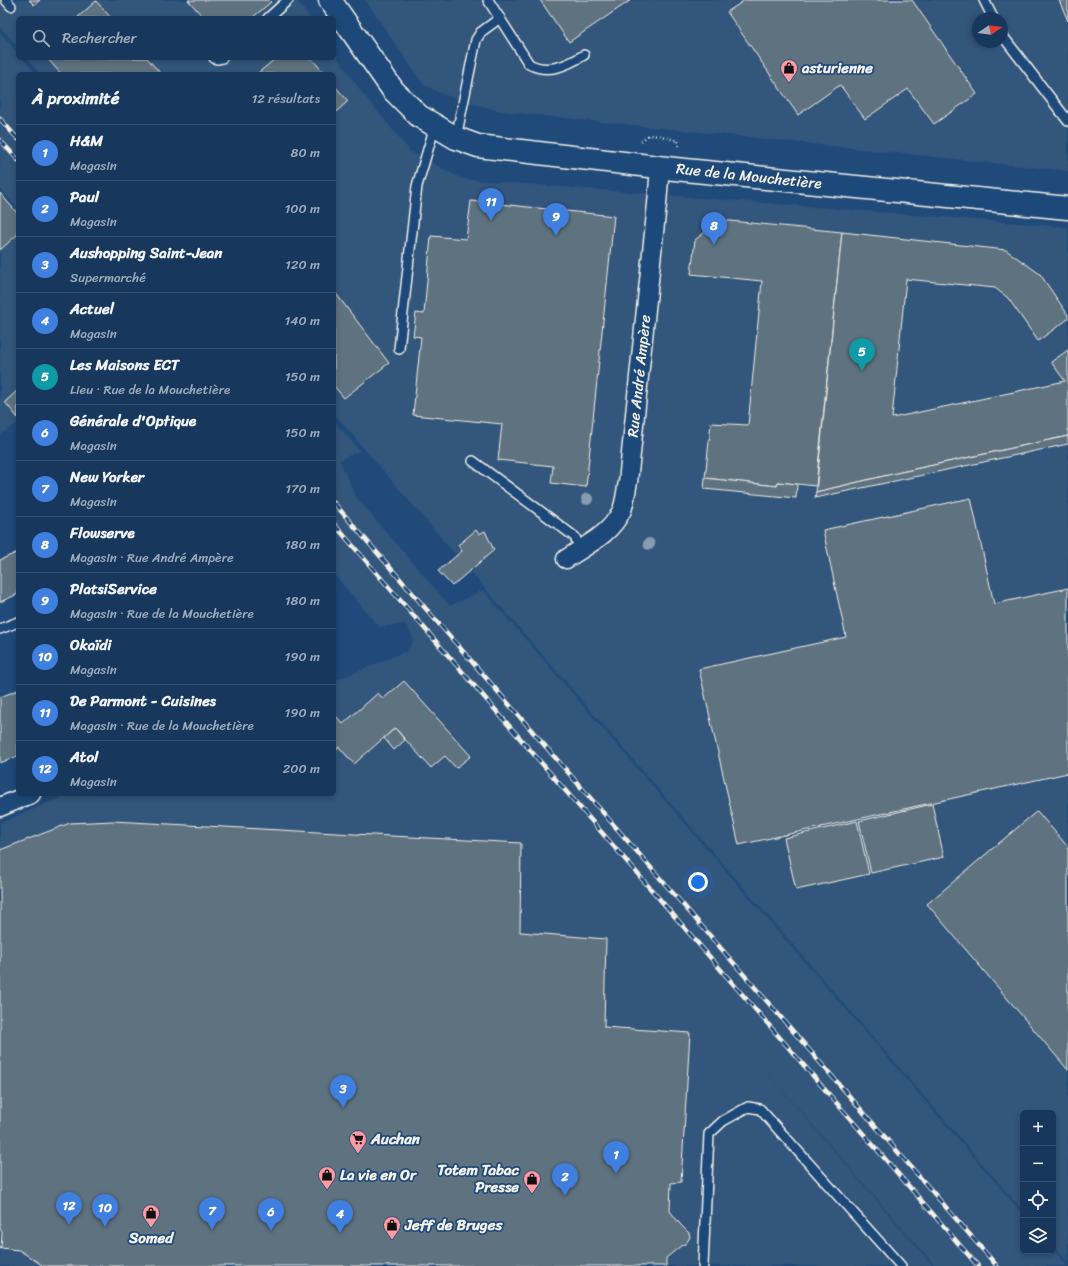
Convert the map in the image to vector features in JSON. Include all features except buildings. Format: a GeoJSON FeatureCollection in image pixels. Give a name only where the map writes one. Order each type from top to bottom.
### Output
{"type":"FeatureCollection","features":[{"type":"Feature","properties":{"kind":"street","name":"Rue de la Mouchetière"},"geometry":{"type":"LineString","coordinates":[[330,0],[393,90],[419,116],[456,138],[478,146],[660,167],[1068,208]]}},
{"type":"Feature","properties":{"kind":"street","name":"Rue André Ampère"},"geometry":{"type":"LineString","coordinates":[[573,554],[599,538],[613,524],[622,509],[628,482],[660,167]]}},
{"type":"Feature","properties":{"kind":"street"},"geometry":{"type":"LineString","coordinates":[[0,807],[26,796]]}},
{"type":"Feature","properties":{"kind":"lane"},"geometry":{"type":"LineString","coordinates":[[270,16],[288,0]]}},
{"type":"Feature","properties":{"kind":"lane"},"geometry":{"type":"LineString","coordinates":[[488,0],[528,64],[546,69],[568,65],[584,55]]}},
{"type":"Feature","properties":{"kind":"lane"},"geometry":{"type":"LineString","coordinates":[[984,0],[990,12]]}},
{"type":"Feature","properties":{"kind":"lane"},"geometry":{"type":"LineString","coordinates":[[456,138],[476,40],[481,32],[500,18]]}},
{"type":"Feature","properties":{"kind":"lane"},"geometry":{"type":"LineString","coordinates":[[1008,44],[1068,121]]}},
{"type":"Feature","properties":{"kind":"lane"},"geometry":{"type":"LineString","coordinates":[[399,349],[417,186],[435,126]]}},
{"type":"Feature","properties":{"kind":"lane"},"geometry":{"type":"LineString","coordinates":[[473,461],[575,537],[573,554]]}},
{"type":"Feature","properties":{"kind":"lane"},"geometry":{"type":"LineString","coordinates":[[0,629],[16,623]]}},
{"type":"Feature","properties":{"kind":"lane"},"geometry":{"type":"LineString","coordinates":[[703,1266],[709,1134],[724,1121],[748,1107],[760,1109],[901,1266]]}},
{"type":"Feature","properties":{"kind":"path"},"geometry":{"type":"LineString","coordinates":[[640,142],[650,135],[661,136],[678,141],[679,152]]}},
{"type":"Feature","properties":{"kind":"shaded area"},"geometry":{"type":"Polygon","coordinates":[[[0,0],[297,0],[309,16],[16,16],[16,46],[0,27],[0,0]]]}},
{"type":"Feature","properties":{"kind":"shaded area"},"geometry":{"type":"Polygon","coordinates":[[[365,0],[1068,0],[1068,171],[499,111],[444,95],[423,84],[365,0]]]}},
{"type":"Feature","properties":{"kind":"shaded area"},"geometry":{"type":"Polygon","coordinates":[[[0,32],[16,51],[16,60],[24,60],[34,72],[16,72],[16,207],[0,189],[0,32]]]}},
{"type":"Feature","properties":{"kind":"shaded area"},"geometry":{"type":"Polygon","coordinates":[[[336,55],[360,90],[411,152],[463,179],[1068,227],[1068,1263],[1056,1249],[1056,1110],[1020,1110],[1020,1208],[336,416],[336,72],[38,72],[29,60],[336,60],[336,55]]]}},
{"type":"Feature","properties":{"kind":"shaded area"},"geometry":{"type":"Polygon","coordinates":[[[0,192],[16,211],[16,424],[0,435],[0,192]]]}},
{"type":"Feature","properties":{"kind":"shaded area"},"geometry":{"type":"Polygon","coordinates":[[[336,423],[360,451],[339,460],[357,498],[450,606],[483,590],[1020,1211],[1020,1254],[1056,1254],[1056,1252],[1068,1266],[935,1266],[751,1054],[933,1266],[0,1266],[0,823],[64,796],[336,796],[336,680],[404,652],[405,653],[414,640],[406,624],[379,627],[336,576],[336,423]]]}},
{"type":"Feature","properties":{"kind":"railway"},"geometry":{"type":"LineString","coordinates":[[0,119],[16,137]]}},
{"type":"Feature","properties":{"kind":"railway"},"geometry":{"type":"LineString","coordinates":[[0,140],[16,158]]}},
{"type":"Feature","properties":{"kind":"railway"},"geometry":{"type":"LineString","coordinates":[[336,505],[997,1266]]}},
{"type":"Feature","properties":{"kind":"railway"},"geometry":{"type":"LineString","coordinates":[[336,526],[978,1266]]}},
{"type":"Feature","properties":{"kind":"place","name":"asturienne"},"geometry":{"type":"Point","coordinates":[789,83]}},
{"type":"Feature","properties":{"kind":"place","name":"De Parmont - Cuisines"},"geometry":{"type":"Point","coordinates":[491,221]}},
{"type":"Feature","properties":{"kind":"place","name":"PlatsiService"},"geometry":{"type":"Point","coordinates":[556,236]}},
{"type":"Feature","properties":{"kind":"place","name":"Flowserve"},"geometry":{"type":"Point","coordinates":[714,245]}},
{"type":"Feature","properties":{"kind":"place","name":"Les Maisons ECT"},"geometry":{"type":"Point","coordinates":[862,371]}},
{"type":"Feature","properties":{"kind":"place","name":"Aushopping Saint-Jean"},"geometry":{"type":"Point","coordinates":[343,1108]}},
{"type":"Feature","properties":{"kind":"place","name":"Auchan"},"geometry":{"type":"Point","coordinates":[358,1154]}},
{"type":"Feature","properties":{"kind":"place","name":"H&M"},"geometry":{"type":"Point","coordinates":[616,1174]}},
{"type":"Feature","properties":{"kind":"place","name":"La vie en Or"},"geometry":{"type":"Point","coordinates":[327,1190]}},
{"type":"Feature","properties":{"kind":"place","name":"Totem Tabac Presse"},"geometry":{"type":"Point","coordinates":[532,1194]}},
{"type":"Feature","properties":{"kind":"place","name":"Paul"},"geometry":{"type":"Point","coordinates":[565,1196]}},
{"type":"Feature","properties":{"kind":"place","name":"Atol"},"geometry":{"type":"Point","coordinates":[69,1225]}},
{"type":"Feature","properties":{"kind":"place","name":"Okaïdi"},"geometry":{"type":"Point","coordinates":[105,1227]}},
{"type":"Feature","properties":{"kind":"place","name":"Somed"},"geometry":{"type":"Point","coordinates":[151,1228]}},
{"type":"Feature","properties":{"kind":"place","name":"New Yorker"},"geometry":{"type":"Point","coordinates":[212,1230]}},
{"type":"Feature","properties":{"kind":"place","name":"Générale d'Optique"},"geometry":{"type":"Point","coordinates":[271,1231]}},
{"type":"Feature","properties":{"kind":"place","name":"Actuel"},"geometry":{"type":"Point","coordinates":[340,1233]}},
{"type":"Feature","properties":{"kind":"place","name":"Jeff de Bruges"},"geometry":{"type":"Point","coordinates":[392,1240]}}]}
